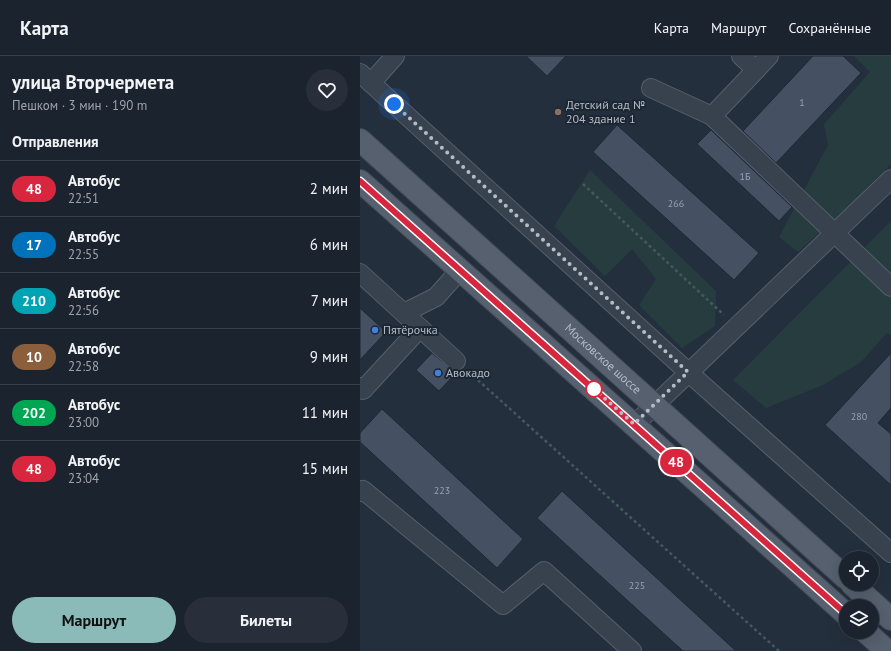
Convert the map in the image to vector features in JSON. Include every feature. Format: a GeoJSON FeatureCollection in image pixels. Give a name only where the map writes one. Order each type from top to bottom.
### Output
{"type":"FeatureCollection","features":[{"type":"Feature","properties":{"kind":"main road","name":"Московское шоссе"},"geometry":{"type":"LineString","coordinates":[[360,140],[839,572]]}},
{"type":"Feature","properties":{"kind":"main road"},"geometry":{"type":"LineString","coordinates":[[362,186],[460,270],[839,608]]}},
{"type":"Feature","properties":{"kind":"main road"},"geometry":{"type":"LineString","coordinates":[[860,591],[891,619]]}},
{"type":"Feature","properties":{"kind":"main road"},"geometry":{"type":"LineString","coordinates":[[874,639],[887,651]]}},
{"type":"Feature","properties":{"kind":"street"},"geometry":{"type":"LineString","coordinates":[[395,56],[366,78],[688,372],[891,552]]}},
{"type":"Feature","properties":{"kind":"street"},"geometry":{"type":"LineString","coordinates":[[741,56],[756,70]]}},
{"type":"Feature","properties":{"kind":"street"},"geometry":{"type":"LineString","coordinates":[[712,116],[769,56]]}},
{"type":"Feature","properties":{"kind":"street"},"geometry":{"type":"LineString","coordinates":[[651,88],[712,116],[891,287]]}},
{"type":"Feature","properties":{"kind":"street"},"geometry":{"type":"LineString","coordinates":[[634,424],[891,179]]}},
{"type":"Feature","properties":{"kind":"street"},"geometry":{"type":"LineString","coordinates":[[404,313],[436,297],[460,270]]}},
{"type":"Feature","properties":{"kind":"street"},"geometry":{"type":"LineString","coordinates":[[360,274],[456,360]]}},
{"type":"Feature","properties":{"kind":"street"},"geometry":{"type":"LineString","coordinates":[[360,387],[363,390],[420,328]]}},
{"type":"Feature","properties":{"kind":"street"},"geometry":{"type":"LineString","coordinates":[[360,492],[363,490],[503,606],[544,571],[632,651]]}},
{"type":"Feature","properties":{"kind":"path"},"geometry":{"type":"LineString","coordinates":[[583,184],[736,326]]}},
{"type":"Feature","properties":{"kind":"path"},"geometry":{"type":"LineString","coordinates":[[456,360],[779,651]]}},
{"type":"Feature","properties":{"kind":"green space"},"geometry":{"type":"Polygon","coordinates":[[[854,56],[891,56],[891,164],[847,208],[798,252],[779,237],[828,145],[824,124],[870,72],[854,56]]]}},
{"type":"Feature","properties":{"kind":"green space"},"geometry":{"type":"Polygon","coordinates":[[[590,170],[716,291],[715,326],[682,348],[639,305],[656,279],[632,249],[605,276],[554,226],[590,170]]]}},
{"type":"Feature","properties":{"kind":"green space"},"geometry":{"type":"Polygon","coordinates":[[[891,221],[891,335],[887,333],[861,362],[823,385],[766,408],[733,380],[891,221]]]}},
{"type":"Feature","properties":{"kind":"building"},"geometry":{"type":"Polygon","coordinates":[[[526,56],[566,56],[547,76],[526,56]]]}},
{"type":"Feature","properties":{"kind":"building"},"geometry":{"type":"Polygon","coordinates":[[[813,56],[843,56],[861,73],[776,163],[743,131],[813,56]]]}},
{"type":"Feature","properties":{"kind":"building"},"geometry":{"type":"Polygon","coordinates":[[[617,125],[759,253],[734,280],[593,152],[617,125]]]}},
{"type":"Feature","properties":{"kind":"building"},"geometry":{"type":"Polygon","coordinates":[[[711,130],[792,207],[779,221],[697,144],[711,130]]]}},
{"type":"Feature","properties":{"kind":"building"},"geometry":{"type":"Polygon","coordinates":[[[360,308],[386,332],[360,360],[360,308]]]}},
{"type":"Feature","properties":{"kind":"building"},"geometry":{"type":"Polygon","coordinates":[[[432,353],[456,373],[439,391],[416,370],[432,353]]]}},
{"type":"Feature","properties":{"kind":"building"},"geometry":{"type":"Polygon","coordinates":[[[891,353],[891,408],[878,423],[891,434],[891,485],[825,425],[891,353]]]}},
{"type":"Feature","properties":{"kind":"building"},"geometry":{"type":"Polygon","coordinates":[[[382,409],[523,539],[497,568],[360,442],[360,433],[382,409]]]}},
{"type":"Feature","properties":{"kind":"building"},"geometry":{"type":"Polygon","coordinates":[[[562,491],[736,651],[683,651],[537,518],[562,491]]]}},
{"type":"Feature","properties":{"kind":"bus line","name":"48"},"geometry":{"type":"LineString","coordinates":[[360,181],[839,608]]}},
{"type":"Feature","properties":{"kind":"place","name":"Детский сад № 204 здание 1"},"geometry":{"type":"Point","coordinates":[558,112]}},
{"type":"Feature","properties":{"kind":"place","name":"Пятёрочка"},"geometry":{"type":"Point","coordinates":[375,330]}},
{"type":"Feature","properties":{"kind":"place","name":"Авокадо"},"geometry":{"type":"Point","coordinates":[438,373]}},
{"type":"Feature","properties":{"kind":"route"},"geometry":{"type":"LineString","coordinates":[[394,104],[688,372],[634,424],[594,389]]}}]}
